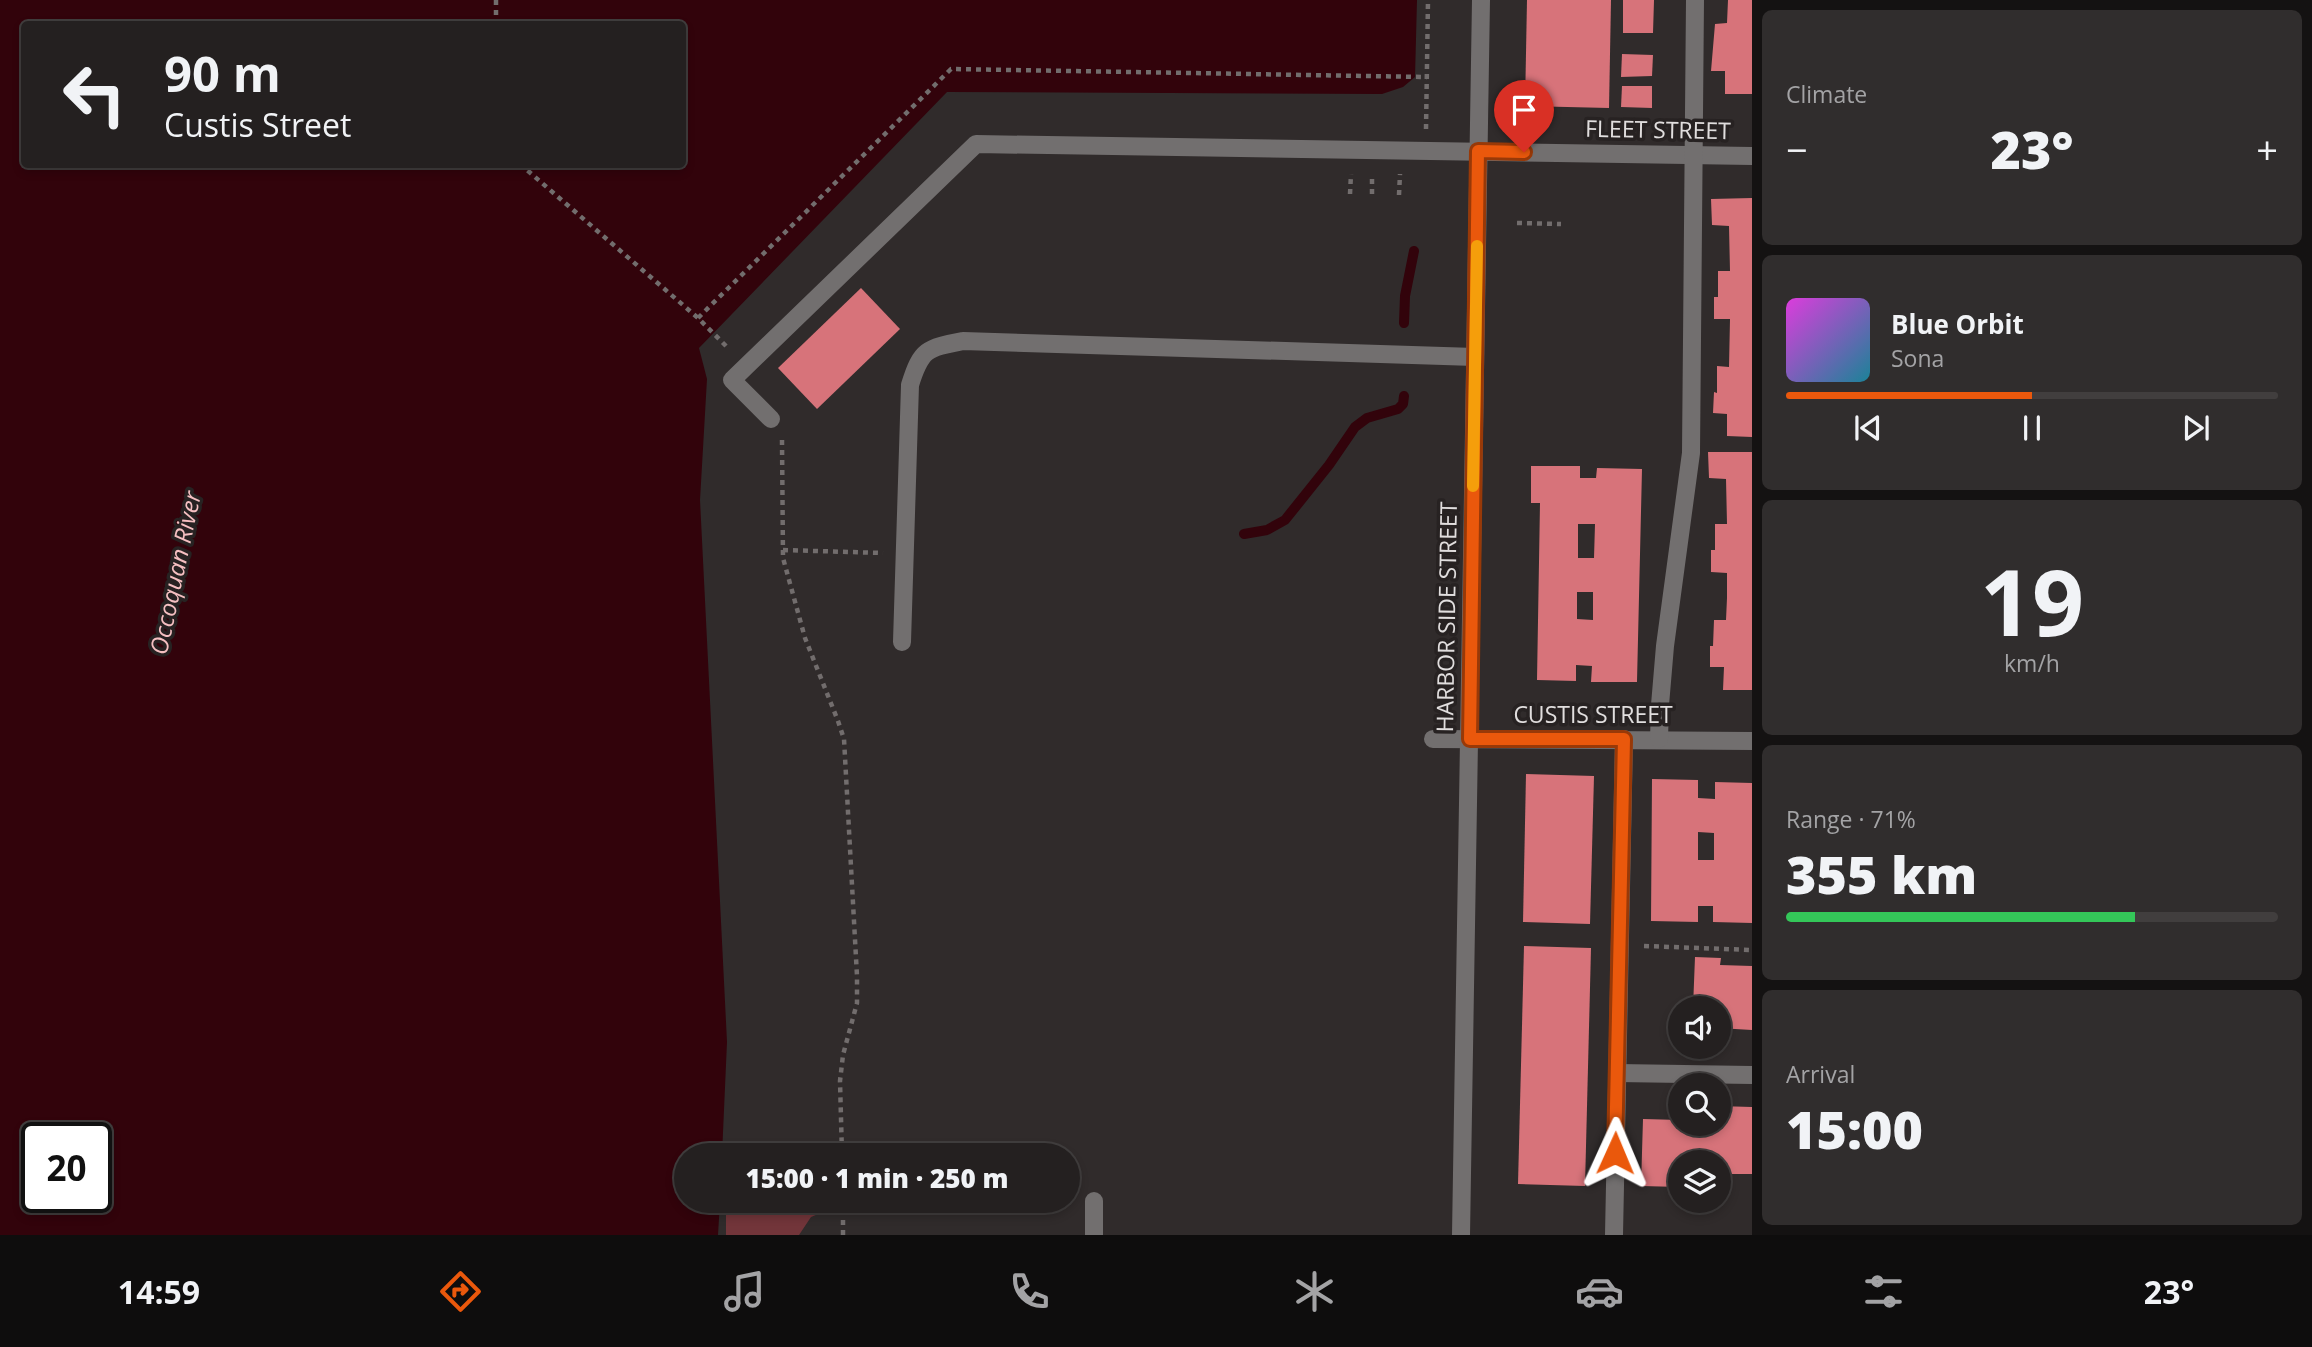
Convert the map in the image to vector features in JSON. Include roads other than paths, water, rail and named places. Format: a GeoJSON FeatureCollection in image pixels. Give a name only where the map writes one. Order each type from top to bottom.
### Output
{"type":"FeatureCollection","features":[{"type":"Feature","properties":{"kind":"street","name":"HARBOR SIDE STREET"},"geometry":{"type":"LineString","coordinates":[[1461,1235],[1481,0]]}},
{"type":"Feature","properties":{"kind":"street"},"geometry":{"type":"LineString","coordinates":[[1659,740],[1665,646],[1691,453],[1695,0]]}},
{"type":"Feature","properties":{"kind":"street","name":"FLEET STREET"},"geometry":{"type":"LineString","coordinates":[[771,419],[732,380],[976,144],[1752,156]]}},
{"type":"Feature","properties":{"kind":"street"},"geometry":{"type":"LineString","coordinates":[[902,642],[910,385],[916,366],[925,352],[963,341],[1475,357]]}},
{"type":"Feature","properties":{"kind":"street","name":"CUSTIS STREET"},"geometry":{"type":"LineString","coordinates":[[1433,739],[1752,741]]}},
{"type":"Feature","properties":{"kind":"street"},"geometry":{"type":"LineString","coordinates":[[1614,1235],[1624,739]]}},
{"type":"Feature","properties":{"kind":"street"},"geometry":{"type":"LineString","coordinates":[[1617,1073],[1752,1074]]}},
{"type":"Feature","properties":{"kind":"street"},"geometry":{"type":"LineString","coordinates":[[1094,1201],[1094,1235]]}},
{"type":"Feature","properties":{"kind":"water","name":"Occoquan River"},"geometry":{"type":"Polygon","coordinates":[[[0,0],[1417,0],[1415,77],[1403,87],[1382,94],[947,92],[699,348],[707,379],[700,500],[727,1042],[723,1143],[674,1143],[674,1213],[719,1213],[718,1235],[0,1235],[0,0]]]}},
{"type":"Feature","properties":{"kind":"waterway"},"geometry":{"type":"LineString","coordinates":[[1404,323],[1405,296],[1414,251]]}},
{"type":"Feature","properties":{"kind":"waterway"},"geometry":{"type":"LineString","coordinates":[[1244,534],[1267,530],[1285,520],[1355,427],[1367,418],[1398,409],[1403,404],[1404,396]]}}]}
